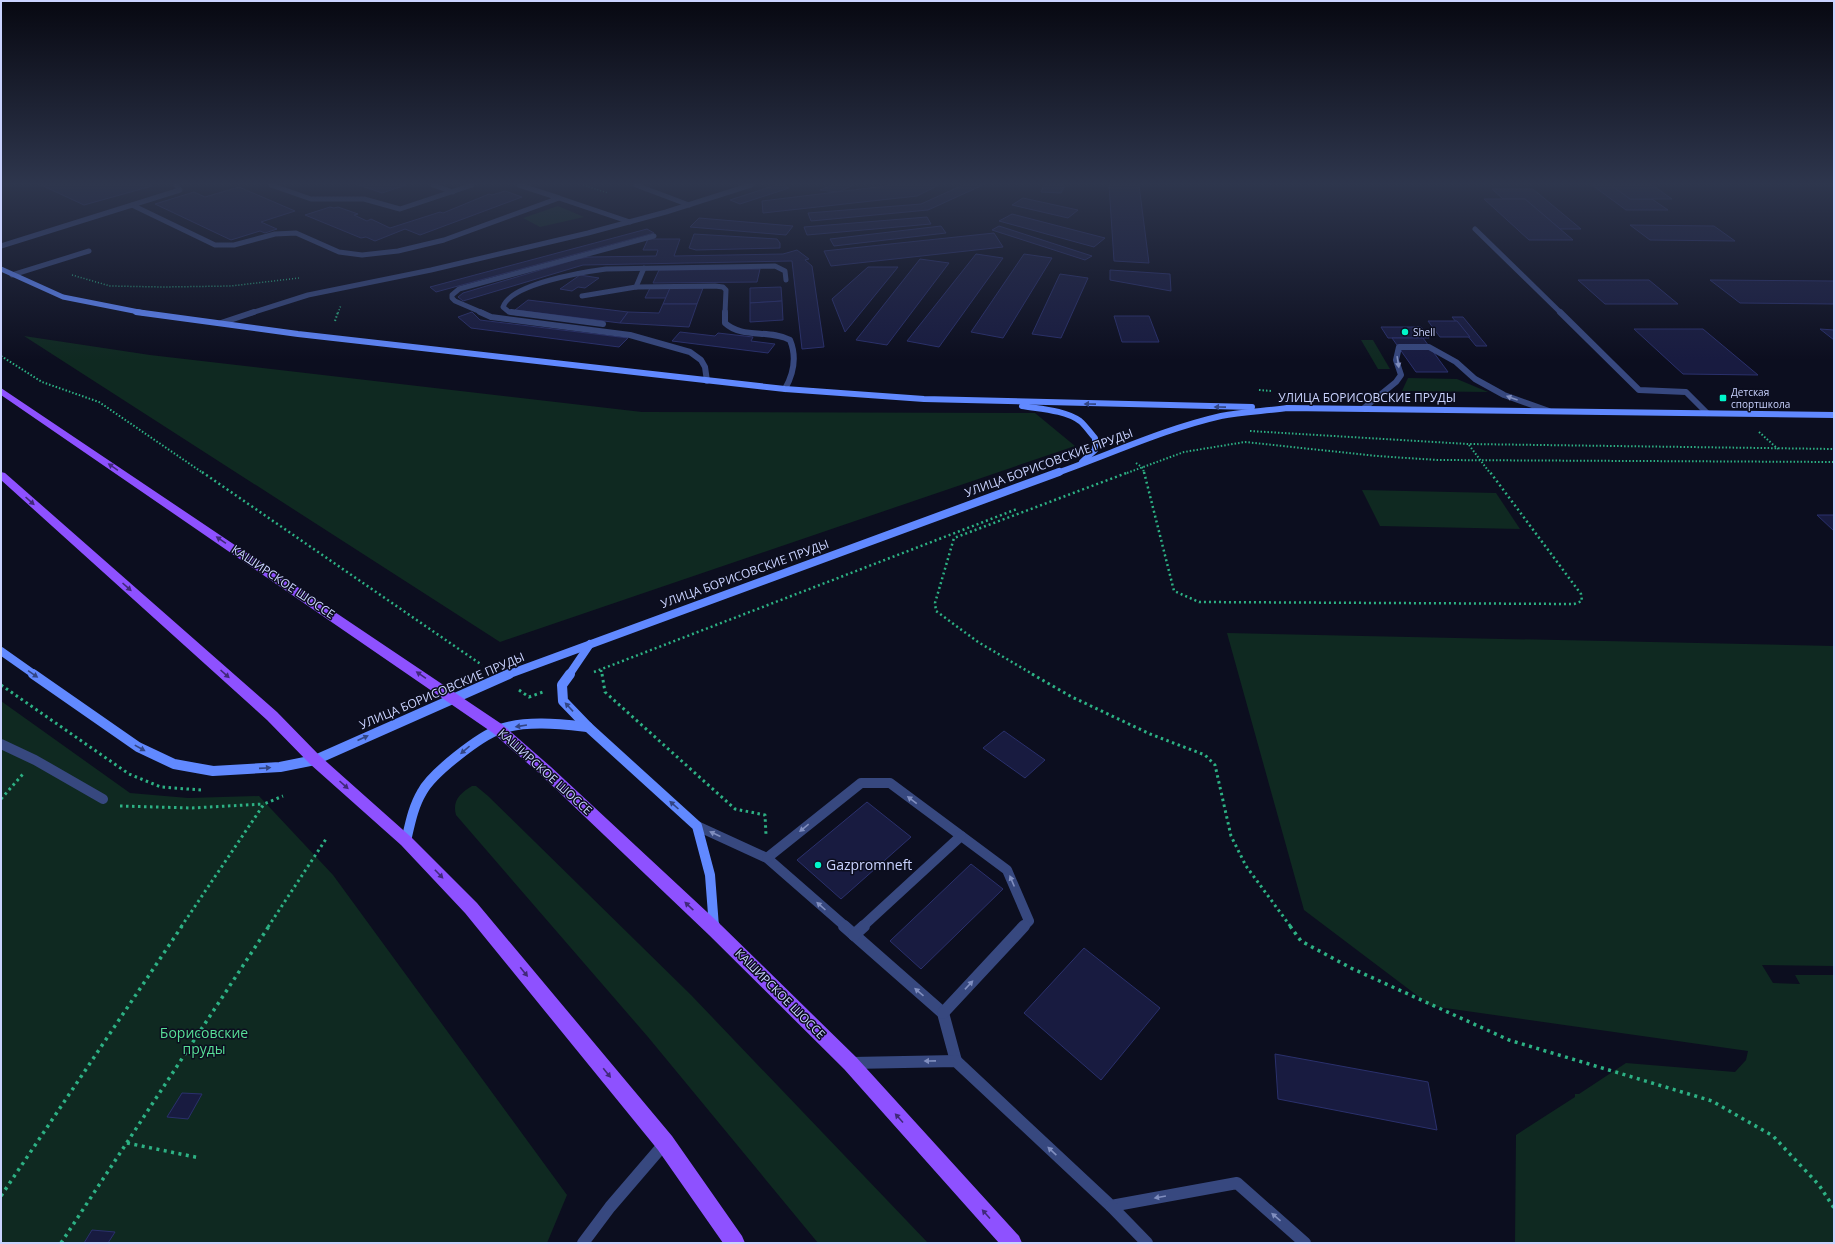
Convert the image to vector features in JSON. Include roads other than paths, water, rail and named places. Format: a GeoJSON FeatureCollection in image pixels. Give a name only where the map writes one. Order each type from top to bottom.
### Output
{"type":"FeatureCollection","features":[{"type":"Feature","properties":{"kind":"main road"},"geometry":{"type":"LineString","coordinates":[[1,269],[64,297],[134,312],[298,334],[785,390],[881,397],[988,401],[1287,408]]}},
{"type":"Feature","properties":{"kind":"main road","name":"КАШИРСКОЕ ШОССЕ"},"geometry":{"type":"LineString","coordinates":[[1,391],[454,697],[498,729],[546,771],[714,930],[850,1063],[1012,1243]]}},
{"type":"Feature","properties":{"kind":"main road"},"geometry":{"type":"LineString","coordinates":[[988,401],[1049,410],[1067,415],[1080,421],[1094,438],[1095,450],[1077,466]]}},
{"type":"Feature","properties":{"kind":"main road","name":"УЛИЦА БОРИСОВСКИЕ ПРУДЫ"},"geometry":{"type":"LineString","coordinates":[[1,652],[138,747],[174,764],[213,771],[280,766],[315,760],[500,677],[1077,466],[1163,433],[1222,416],[1287,408],[1707,412],[1834,415]]}},
{"type":"Feature","properties":{"kind":"main road"},"geometry":{"type":"LineString","coordinates":[[1,475],[272,716],[315,760],[406,841],[471,908],[665,1143],[735,1243]]}},
{"type":"Feature","properties":{"kind":"main road"},"geometry":{"type":"LineString","coordinates":[[590,644],[562,685],[563,701],[588,727],[697,826],[710,875],[714,930]]}},
{"type":"Feature","properties":{"kind":"main road"},"geometry":{"type":"LineString","coordinates":[[406,841],[413,810],[425,785],[469,747],[498,729],[541,723],[588,727]]}},
{"type":"Feature","properties":{"kind":"lane"},"geometry":{"type":"LineString","coordinates":[[211,243],[215,245],[229,245],[237,243]]}},
{"type":"Feature","properties":{"kind":"lane"},"geometry":{"type":"LineString","coordinates":[[320,243],[346,254],[360,256],[432,243]]}},
{"type":"Feature","properties":{"kind":"lane"},"geometry":{"type":"LineString","coordinates":[[221,323],[308,295],[346,288],[544,243]]}},
{"type":"Feature","properties":{"kind":"lane"},"geometry":{"type":"LineString","coordinates":[[628,243],[459,289],[452,295],[452,298],[491,317],[630,335],[690,352],[698,355],[703,360],[707,381]]}},
{"type":"Feature","properties":{"kind":"lane"},"geometry":{"type":"LineString","coordinates":[[1489,243],[1639,390],[1686,392],[1707,412]]}},
{"type":"Feature","properties":{"kind":"lane"},"geometry":{"type":"LineString","coordinates":[[12,275],[89,250]]}},
{"type":"Feature","properties":{"kind":"lane"},"geometry":{"type":"LineString","coordinates":[[604,324],[509,312],[503,307],[503,304],[505,300],[513,294],[569,274],[591,270],[775,266],[785,271],[786,280]]}},
{"type":"Feature","properties":{"kind":"lane"},"geometry":{"type":"LineString","coordinates":[[636,287],[644,268]]}},
{"type":"Feature","properties":{"kind":"lane"},"geometry":{"type":"LineString","coordinates":[[582,296],[636,287],[723,287],[726,290],[725,323],[729,328],[780,335],[790,340],[794,369],[791,380],[785,390]]}},
{"type":"Feature","properties":{"kind":"lane"},"geometry":{"type":"LineString","coordinates":[[1364,408],[1396,382],[1401,375],[1396,360],[1399,347],[1429,347],[1456,362],[1475,379],[1504,395],[1549,411]]}},
{"type":"Feature","properties":{"kind":"lane"},"geometry":{"type":"LineString","coordinates":[[1,744],[35,760],[103,799]]}},
{"type":"Feature","properties":{"kind":"lane"},"geometry":{"type":"LineString","coordinates":[[767,858],[861,783],[890,783],[1007,870],[1028,921],[943,1013]]}},
{"type":"Feature","properties":{"kind":"lane"},"geometry":{"type":"LineString","coordinates":[[697,826],[767,858],[943,1013],[956,1061],[1111,1206],[1147,1243]]}},
{"type":"Feature","properties":{"kind":"lane"},"geometry":{"type":"LineString","coordinates":[[854,935],[962,836]]}},
{"type":"Feature","properties":{"kind":"lane"},"geometry":{"type":"LineString","coordinates":[[850,1063],[956,1061]]}},
{"type":"Feature","properties":{"kind":"lane"},"geometry":{"type":"LineString","coordinates":[[583,1243],[610,1206],[665,1143]]}},
{"type":"Feature","properties":{"kind":"lane"},"geometry":{"type":"LineString","coordinates":[[1111,1206],[1237,1183],[1305,1243]]}},
{"type":"Feature","properties":{"kind":"place","name":"Shell"},"geometry":{"type":"Point","coordinates":[1405,332]}},
{"type":"Feature","properties":{"kind":"place","name":"Детская спортшкола"},"geometry":{"type":"Point","coordinates":[1723,398]}},
{"type":"Feature","properties":{"kind":"place","name":"Gazpromneft"},"geometry":{"type":"Point","coordinates":[818,865]}},
{"type":"Feature","properties":{"kind":"park label","name":"Борисовские пруды"},"geometry":{"type":"Point","coordinates":[204,1042]}}]}
